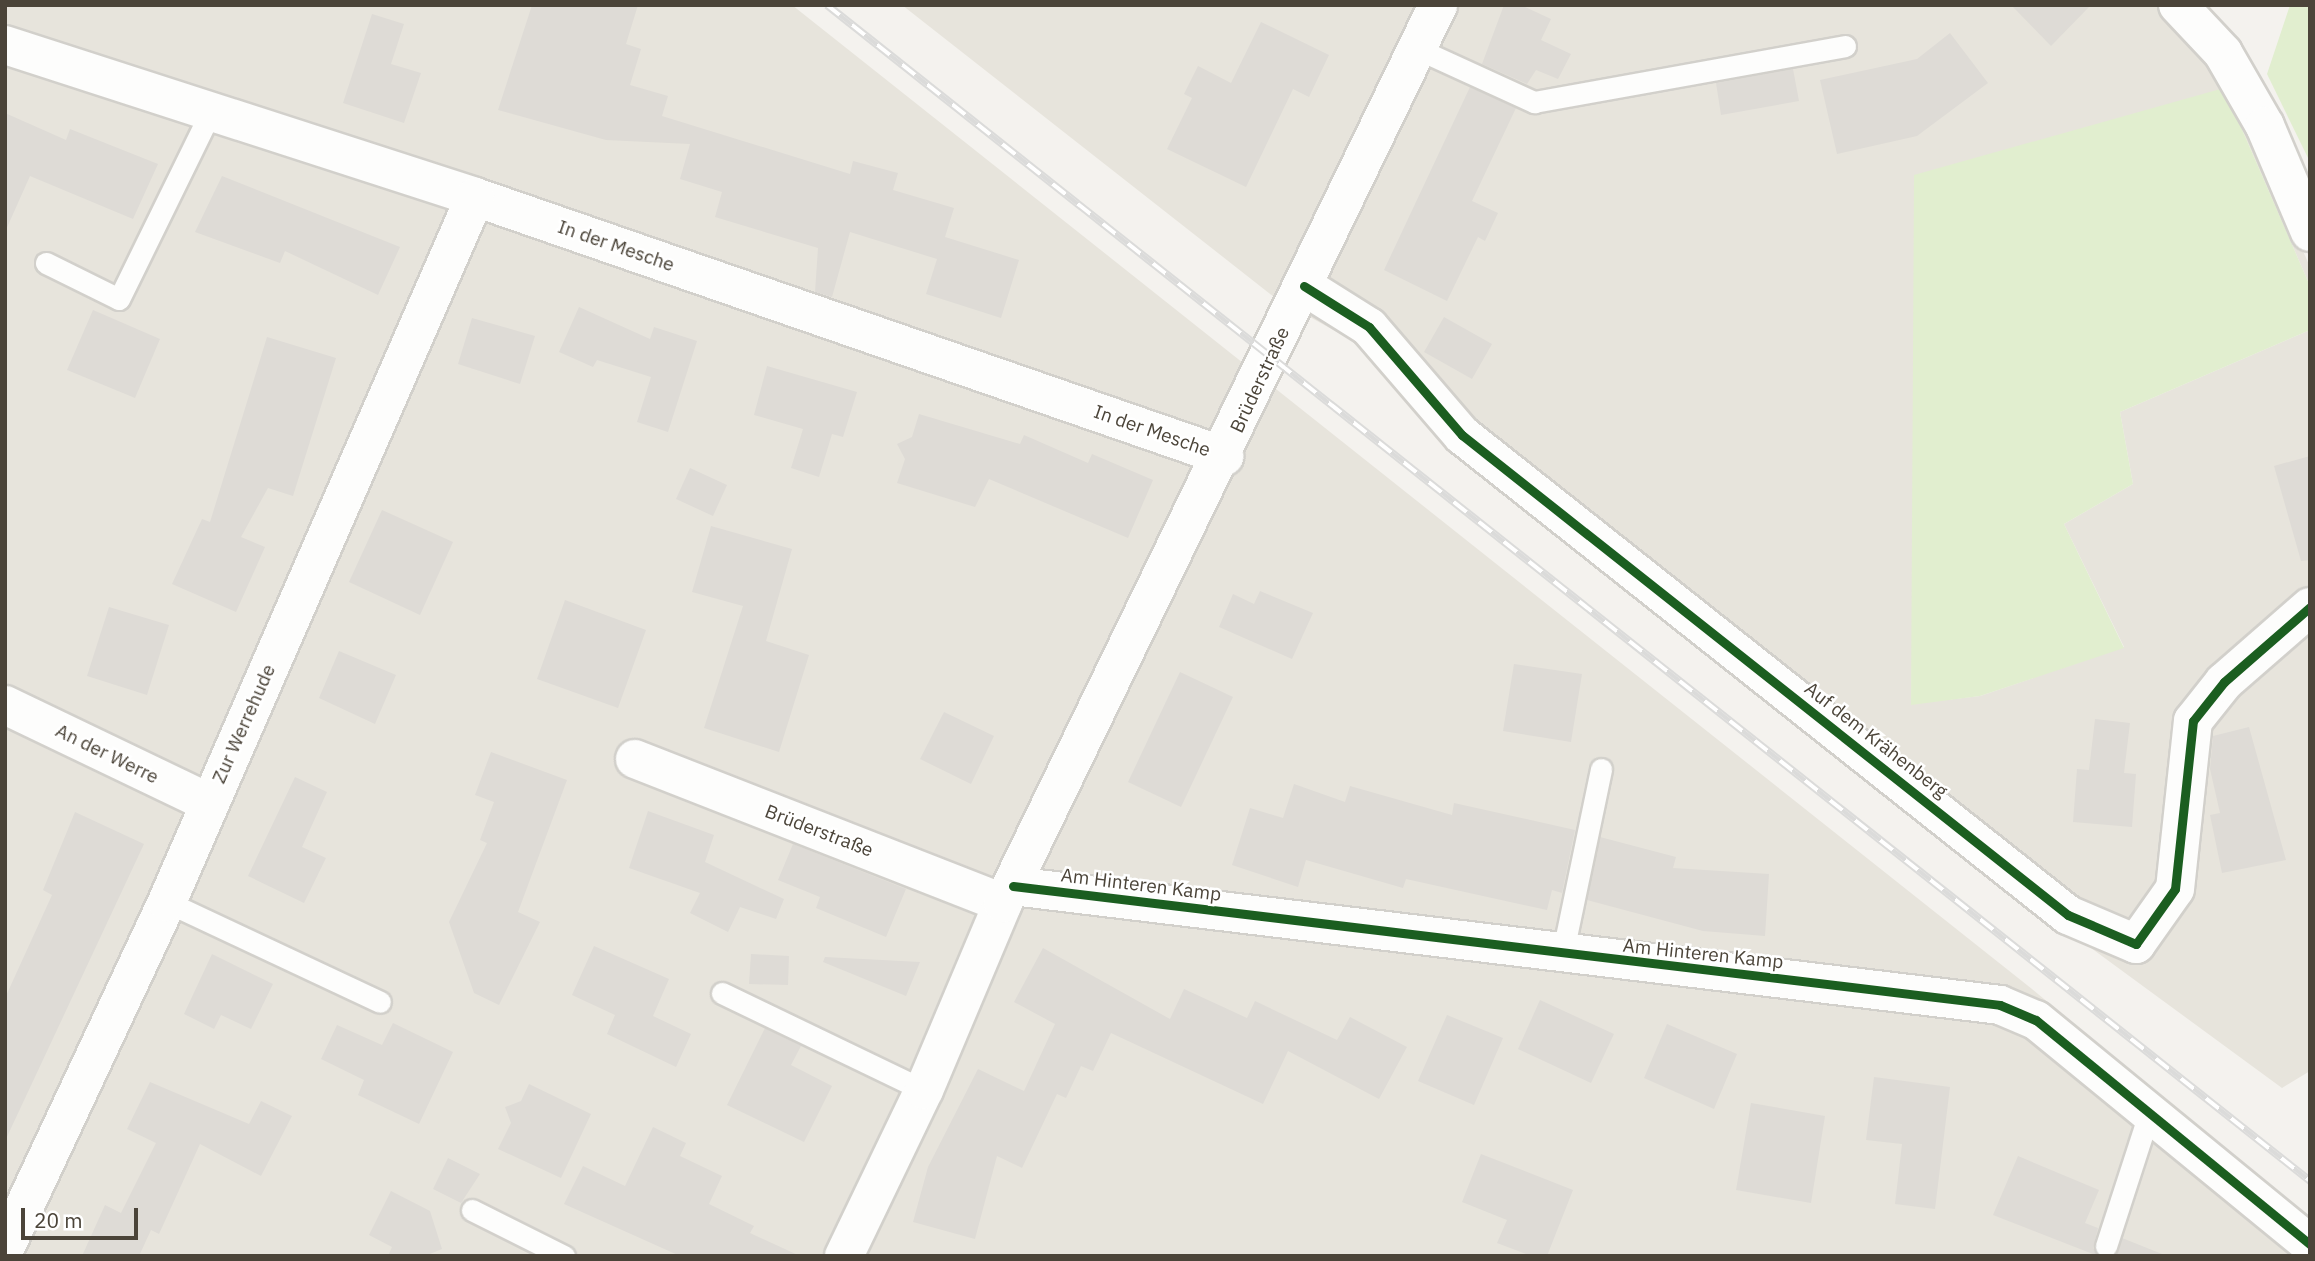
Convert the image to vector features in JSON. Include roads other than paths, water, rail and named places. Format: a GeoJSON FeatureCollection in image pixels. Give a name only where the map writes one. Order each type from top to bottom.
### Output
{"type":"FeatureCollection","features":[{"type":"Feature","properties":{"kind":"street","name":"Brüderstraße"},"geometry":{"type":"LineString","coordinates":[[847,1255],[924,1090],[1008,895],[1224,456],[1438,5]]}},
{"type":"Feature","properties":{"kind":"street"},"geometry":{"type":"LineString","coordinates":[[2178,5],[2229,63],[2265,126],[2310,232]]}},
{"type":"Feature","properties":{"kind":"street","name":"In der Mesche"},"geometry":{"type":"LineString","coordinates":[[5,45],[475,197],[1224,456]]}},
{"type":"Feature","properties":{"kind":"street","name":"Zur Werrehude"},"geometry":{"type":"LineString","coordinates":[[5,1248],[167,902],[475,197]]}},
{"type":"Feature","properties":{"kind":"street","name":"Auf dem Krähenberg"},"geometry":{"type":"LineString","coordinates":[[1304,286],[1369,327],[1462,435],[2068,915],[2136,944],[2175,888],[2193,721],[2224,682],[2310,607]]}},
{"type":"Feature","properties":{"kind":"street","name":"An der Werre"},"geometry":{"type":"LineString","coordinates":[[5,705],[209,803]]}},
{"type":"Feature","properties":{"kind":"street","name":"Brüderstraße"},"geometry":{"type":"LineString","coordinates":[[635,759],[1008,895]]}},
{"type":"Feature","properties":{"kind":"street","name":"Am Hinteren Kamp"},"geometry":{"type":"LineString","coordinates":[[1008,895],[2000,1005],[2036,1020],[2310,1244]]}},
{"type":"Feature","properties":{"kind":"lane"},"geometry":{"type":"LineString","coordinates":[[1418,49],[1534,102],[1845,46]]}},
{"type":"Feature","properties":{"kind":"lane"},"geometry":{"type":"LineString","coordinates":[[46,263],[119,299],[211,111]]}},
{"type":"Feature","properties":{"kind":"lane"},"geometry":{"type":"LineString","coordinates":[[1562,956],[1601,769]]}},
{"type":"Feature","properties":{"kind":"lane"},"geometry":{"type":"LineString","coordinates":[[167,902],[380,1002]]}},
{"type":"Feature","properties":{"kind":"lane"},"geometry":{"type":"LineString","coordinates":[[722,993],[924,1090]]}},
{"type":"Feature","properties":{"kind":"lane"},"geometry":{"type":"LineString","coordinates":[[2106,1246],[2149,1114]]}},
{"type":"Feature","properties":{"kind":"lane"},"geometry":{"type":"LineString","coordinates":[[472,1210],[564,1256]]}},
{"type":"Feature","properties":{"kind":"railway"},"geometry":{"type":"LineString","coordinates":[[827,5],[2310,1181]]}}]}
